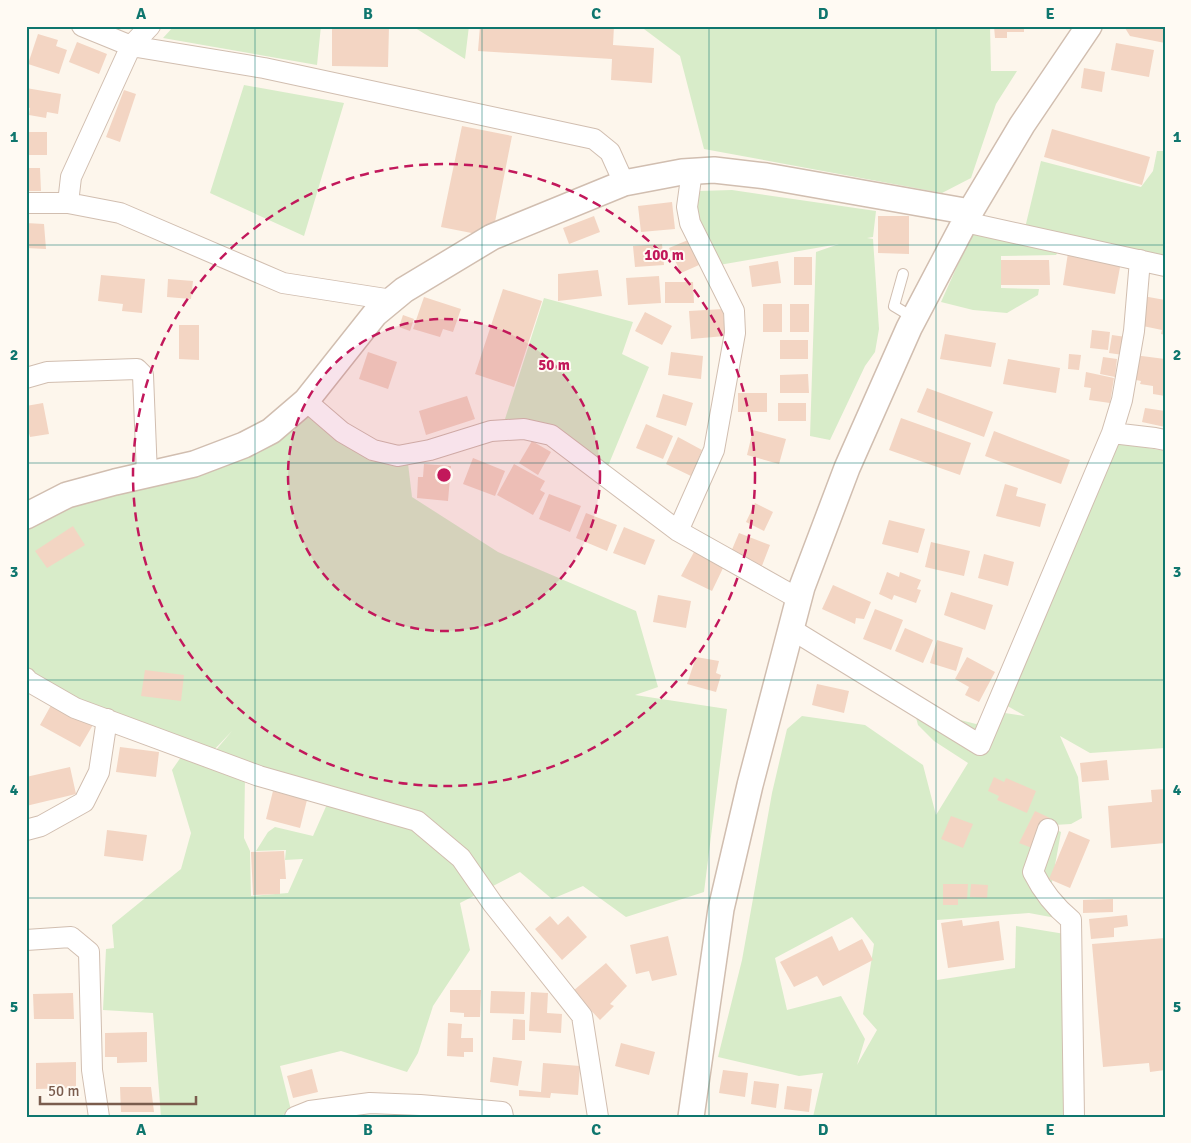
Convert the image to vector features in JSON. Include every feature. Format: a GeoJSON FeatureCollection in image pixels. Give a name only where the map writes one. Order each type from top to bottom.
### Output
{"type":"FeatureCollection","features":[{"type":"Feature","properties":{"kind":"street"},"geometry":{"type":"LineString","coordinates":[[82,26],[131,46],[264,68],[594,139],[610,152],[624,183]]}},
{"type":"Feature","properties":{"kind":"street"},"geometry":{"type":"LineString","coordinates":[[68,203],[71,177],[131,46],[150,26]]}},
{"type":"Feature","properties":{"kind":"street"},"geometry":{"type":"LineString","coordinates":[[691,1117],[721,909],[750,785],[802,587],[847,468],[915,319],[967,217],[1022,125],[1089,26]]}},
{"type":"Feature","properties":{"kind":"street"},"geometry":{"type":"LineString","coordinates":[[26,516],[67,495],[194,464],[244,445],[271,431],[306,401],[375,314],[404,290],[492,237],[624,183],[692,171],[714,170],[766,176],[967,217],[1165,266]]}},
{"type":"Feature","properties":{"kind":"street"},"geometry":{"type":"LineString","coordinates":[[678,531],[714,450],[735,333],[734,311],[690,223],[688,207],[692,171]]}},
{"type":"Feature","properties":{"kind":"street"},"geometry":{"type":"LineString","coordinates":[[26,203],[68,203],[120,213],[283,283],[392,300]]}},
{"type":"Feature","properties":{"kind":"street"},"geometry":{"type":"LineString","coordinates":[[791,629],[980,745],[1112,433],[1122,400],[1132,340],[1140,260]]}},
{"type":"Feature","properties":{"kind":"street"},"geometry":{"type":"LineString","coordinates":[[26,378],[47,372],[137,369],[143,375],[147,475]]}},
{"type":"Feature","properties":{"kind":"street"},"geometry":{"type":"LineString","coordinates":[[306,401],[342,432],[373,450],[398,456],[430,450],[491,432],[524,429],[551,434],[678,531],[799,599]]}},
{"type":"Feature","properties":{"kind":"street"},"geometry":{"type":"LineString","coordinates":[[1112,433],[1165,440]]}},
{"type":"Feature","properties":{"kind":"street"},"geometry":{"type":"LineString","coordinates":[[26,678],[28,681],[75,708],[259,776],[418,821],[461,858],[493,904],[582,1016],[598,1117]]}},
{"type":"Feature","properties":{"kind":"street"},"geometry":{"type":"LineString","coordinates":[[26,830],[41,826],[84,802],[99,772],[107,719]]}},
{"type":"Feature","properties":{"kind":"street"},"geometry":{"type":"LineString","coordinates":[[1048,829],[1033,872],[1041,888],[1057,909],[1071,920],[1074,1117]]}},
{"type":"Feature","properties":{"kind":"street"},"geometry":{"type":"LineString","coordinates":[[26,940],[71,937],[89,952],[92,1070],[99,1117]]}},
{"type":"Feature","properties":{"kind":"street"},"geometry":{"type":"LineString","coordinates":[[295,1117],[310,1111],[370,1103],[420,1104],[502,1112],[503,1117]]}},
{"type":"Feature","properties":{"kind":"lane"},"geometry":{"type":"LineString","coordinates":[[903,274],[894,306],[915,319]]}},
{"type":"Feature","properties":{"kind":"green space"},"geometry":{"type":"Polygon","coordinates":[[[174,26],[321,26],[317,65],[163,38],[174,26]]]}},
{"type":"Feature","properties":{"kind":"green space"},"geometry":{"type":"Polygon","coordinates":[[[412,26],[469,26],[465,59],[412,26]]]}},
{"type":"Feature","properties":{"kind":"green space"},"geometry":{"type":"Polygon","coordinates":[[[640,26],[990,26],[991,71],[1017,71],[996,104],[971,178],[942,193],[704,149],[680,56],[640,26]]]}},
{"type":"Feature","properties":{"kind":"green space"},"geometry":{"type":"Polygon","coordinates":[[[244,85],[344,103],[304,236],[210,193],[244,85]]]}},
{"type":"Feature","properties":{"kind":"green space"},"geometry":{"type":"Polygon","coordinates":[[[1157,151],[1165,151],[1165,266],[1025,228],[1041,161],[1141,187],[1153,171],[1157,151]]]}},
{"type":"Feature","properties":{"kind":"green space"},"geometry":{"type":"Polygon","coordinates":[[[732,190],[876,211],[873,237],[867,238],[873,239],[879,329],[875,352],[865,366],[830,440],[810,436],[816,252],[839,244],[719,265],[693,213],[699,191],[732,190]]]}},
{"type":"Feature","properties":{"kind":"green space"},"geometry":{"type":"Polygon","coordinates":[[[972,233],[1063,244],[1056,255],[1001,256],[1001,288],[1039,289],[1038,295],[1007,313],[973,310],[941,302],[972,233]]]}},
{"type":"Feature","properties":{"kind":"green space"},"geometry":{"type":"Polygon","coordinates":[[[544,298],[633,322],[622,354],[649,367],[608,466],[540,426],[505,419],[544,298]]]}},
{"type":"Feature","properties":{"kind":"green space"},"geometry":{"type":"Polygon","coordinates":[[[307,402],[368,450],[407,455],[412,497],[498,552],[636,611],[658,687],[635,695],[727,709],[704,892],[626,917],[583,886],[552,899],[520,872],[460,903],[470,950],[433,1006],[418,1053],[407,1072],[341,1051],[280,1066],[291,1110],[280,1117],[161,1117],[153,1013],[103,1010],[106,949],[114,948],[112,925],[181,869],[191,833],[172,770],[183,754],[245,777],[244,838],[250,851],[251,896],[288,893],[303,859],[285,860],[286,850],[256,851],[268,832],[275,827],[313,836],[328,802],[210,757],[232,731],[211,753],[26,678],[26,524],[67,495],[264,435],[307,402]]]}},
{"type":"Feature","properties":{"kind":"green space"},"geometry":{"type":"Polygon","coordinates":[[[1109,441],[1165,451],[1165,748],[1090,753],[1060,736],[1078,777],[1082,818],[1071,824],[1054,825],[1055,821],[1052,828],[1061,832],[1050,893],[1056,918],[1029,913],[937,920],[937,980],[1015,968],[1016,926],[1071,935],[1070,1117],[813,1117],[823,1073],[799,1076],[718,1057],[742,960],[772,793],[787,729],[802,716],[865,725],[923,765],[936,815],[968,763],[934,741],[918,725],[915,714],[925,711],[976,724],[998,712],[1025,716],[1004,704],[1109,441]],[[852,917],[775,958],[787,1010],[841,996],[865,1039],[857,1065],[877,1030],[863,1014],[874,944],[852,917]]]}},
{"type":"Feature","properties":{"kind":"building"},"geometry":{"type":"Polygon","coordinates":[[[332,26],[389,26],[388,67],[332,66],[332,26]]]}},
{"type":"Feature","properties":{"kind":"building"},"geometry":{"type":"Polygon","coordinates":[[[480,26],[614,26],[613,45],[654,48],[652,83],[611,80],[612,59],[478,51],[480,26]]]}},
{"type":"Feature","properties":{"kind":"building"},"geometry":{"type":"Polygon","coordinates":[[[994,26],[1024,26],[1024,32],[1007,32],[1007,38],[995,38],[994,26]]]}},
{"type":"Feature","properties":{"kind":"building"},"geometry":{"type":"Polygon","coordinates":[[[1126,26],[1165,26],[1165,43],[1130,36],[1125,28],[1126,26]]]}},
{"type":"Feature","properties":{"kind":"building"},"geometry":{"type":"Polygon","coordinates":[[[38,34],[58,40],[56,46],[67,50],[59,74],[28,64],[38,34]]]}},
{"type":"Feature","properties":{"kind":"building"},"geometry":{"type":"Polygon","coordinates":[[[77,42],[107,54],[99,74],[69,62],[77,42]]]}},
{"type":"Feature","properties":{"kind":"building"},"geometry":{"type":"Polygon","coordinates":[[[1116,43],[1154,50],[1149,77],[1111,70],[1116,43]]]}},
{"type":"Feature","properties":{"kind":"building"},"geometry":{"type":"Polygon","coordinates":[[[1084,68],[1105,72],[1102,92],[1081,88],[1084,68]]]}},
{"type":"Feature","properties":{"kind":"building"},"geometry":{"type":"Polygon","coordinates":[[[26,88],[61,94],[58,114],[47,112],[46,118],[29,115],[30,108],[26,107],[26,88]]]}},
{"type":"Feature","properties":{"kind":"building"},"geometry":{"type":"Polygon","coordinates":[[[124,90],[136,94],[120,142],[106,137],[124,90]]]}},
{"type":"Feature","properties":{"kind":"building"},"geometry":{"type":"Polygon","coordinates":[[[462,126],[512,136],[492,237],[441,227],[462,126]]]}},
{"type":"Feature","properties":{"kind":"building"},"geometry":{"type":"Polygon","coordinates":[[[1052,129],[1150,157],[1142,185],[1044,157],[1052,129]]]}},
{"type":"Feature","properties":{"kind":"building"},"geometry":{"type":"Polygon","coordinates":[[[26,132],[47,132],[47,155],[26,155],[26,132]]]}},
{"type":"Feature","properties":{"kind":"building"},"geometry":{"type":"Polygon","coordinates":[[[26,168],[40,168],[41,191],[26,191],[26,168]]]}},
{"type":"Feature","properties":{"kind":"building"},"geometry":{"type":"Polygon","coordinates":[[[672,202],[675,229],[641,232],[638,206],[672,202]]]}},
{"type":"Feature","properties":{"kind":"building"},"geometry":{"type":"Polygon","coordinates":[[[594,216],[600,232],[569,244],[563,228],[594,216]]]}},
{"type":"Feature","properties":{"kind":"building"},"geometry":{"type":"Polygon","coordinates":[[[878,216],[909,216],[909,254],[878,253],[878,216]]]}},
{"type":"Feature","properties":{"kind":"building"},"geometry":{"type":"Polygon","coordinates":[[[26,223],[44,224],[46,249],[26,248],[26,223]]]}},
{"type":"Feature","properties":{"kind":"building"},"geometry":{"type":"Polygon","coordinates":[[[688,240],[699,265],[681,273],[669,248],[688,240]]]}},
{"type":"Feature","properties":{"kind":"building"},"geometry":{"type":"Polygon","coordinates":[[[662,244],[664,265],[635,267],[633,246],[662,244]]]}},
{"type":"Feature","properties":{"kind":"building"},"geometry":{"type":"Polygon","coordinates":[[[1068,253],[1121,262],[1115,294],[1063,285],[1068,253]]]}},
{"type":"Feature","properties":{"kind":"building"},"geometry":{"type":"Polygon","coordinates":[[[794,257],[812,257],[812,285],[794,285],[794,257]]]}},
{"type":"Feature","properties":{"kind":"building"},"geometry":{"type":"Polygon","coordinates":[[[1001,260],[1049,260],[1050,285],[1001,285],[1001,260]]]}},
{"type":"Feature","properties":{"kind":"building"},"geometry":{"type":"Polygon","coordinates":[[[778,261],[781,283],[752,287],[749,266],[778,261]]]}},
{"type":"Feature","properties":{"kind":"building"},"geometry":{"type":"Polygon","coordinates":[[[598,270],[602,296],[558,301],[558,274],[598,270]]]}},
{"type":"Feature","properties":{"kind":"building"},"geometry":{"type":"Polygon","coordinates":[[[101,275],[145,279],[142,313],[122,311],[123,304],[98,301],[101,275]]]}},
{"type":"Feature","properties":{"kind":"building"},"geometry":{"type":"Polygon","coordinates":[[[659,276],[661,303],[628,305],[626,278],[659,276]]]}},
{"type":"Feature","properties":{"kind":"building"},"geometry":{"type":"Polygon","coordinates":[[[168,279],[193,281],[191,299],[167,297],[168,279]]]}},
{"type":"Feature","properties":{"kind":"building"},"geometry":{"type":"Polygon","coordinates":[[[665,282],[693,282],[694,303],[665,303],[665,282]]]}},
{"type":"Feature","properties":{"kind":"building"},"geometry":{"type":"Polygon","coordinates":[[[503,289],[542,301],[514,387],[475,374],[503,289]]]}},
{"type":"Feature","properties":{"kind":"building"},"geometry":{"type":"Polygon","coordinates":[[[1143,296],[1165,300],[1165,335],[1161,334],[1162,330],[1138,325],[1143,296]]]}},
{"type":"Feature","properties":{"kind":"building"},"geometry":{"type":"Polygon","coordinates":[[[424,297],[461,309],[453,332],[443,329],[440,337],[413,329],[424,297]]]}},
{"type":"Feature","properties":{"kind":"building"},"geometry":{"type":"Polygon","coordinates":[[[763,304],[782,304],[782,332],[763,332],[763,304]]]}},
{"type":"Feature","properties":{"kind":"building"},"geometry":{"type":"Polygon","coordinates":[[[790,304],[809,304],[809,332],[790,332],[790,304]]]}},
{"type":"Feature","properties":{"kind":"building"},"geometry":{"type":"Polygon","coordinates":[[[723,309],[725,336],[691,339],[689,311],[723,309]]]}},
{"type":"Feature","properties":{"kind":"building"},"geometry":{"type":"Polygon","coordinates":[[[645,312],[672,326],[662,345],[635,331],[645,312]]]}},
{"type":"Feature","properties":{"kind":"building"},"geometry":{"type":"Polygon","coordinates":[[[403,315],[414,319],[410,331],[399,327],[403,315]]]}},
{"type":"Feature","properties":{"kind":"building"},"geometry":{"type":"Polygon","coordinates":[[[179,325],[199,325],[199,360],[179,359],[179,325]]]}},
{"type":"Feature","properties":{"kind":"building"},"geometry":{"type":"Polygon","coordinates":[[[1092,330],[1110,332],[1108,350],[1090,348],[1092,330]]]}},
{"type":"Feature","properties":{"kind":"building"},"geometry":{"type":"Polygon","coordinates":[[[945,334],[996,343],[991,367],[940,359],[945,334]]]}},
{"type":"Feature","properties":{"kind":"building"},"geometry":{"type":"Polygon","coordinates":[[[1112,335],[1126,337],[1123,355],[1109,353],[1112,335]]]}},
{"type":"Feature","properties":{"kind":"building"},"geometry":{"type":"Polygon","coordinates":[[[780,340],[808,340],[808,359],[780,359],[780,340]]]}},
{"type":"Feature","properties":{"kind":"building"},"geometry":{"type":"Polygon","coordinates":[[[368,352],[397,362],[388,389],[359,379],[368,352]]]}},
{"type":"Feature","properties":{"kind":"building"},"geometry":{"type":"Polygon","coordinates":[[[671,352],[703,356],[701,379],[668,375],[671,352]]]}},
{"type":"Feature","properties":{"kind":"building"},"geometry":{"type":"Polygon","coordinates":[[[1069,354],[1081,355],[1079,370],[1068,369],[1069,354]]]}},
{"type":"Feature","properties":{"kind":"building"},"geometry":{"type":"Polygon","coordinates":[[[1134,355],[1165,359],[1165,396],[1153,394],[1153,386],[1140,384],[1141,381],[1131,379],[1134,355]]]}},
{"type":"Feature","properties":{"kind":"building"},"geometry":{"type":"Polygon","coordinates":[[[1103,357],[1117,359],[1115,377],[1100,374],[1103,357]]]}},
{"type":"Feature","properties":{"kind":"building"},"geometry":{"type":"Polygon","coordinates":[[[1008,359],[1060,368],[1056,393],[1003,384],[1008,359]]]}},
{"type":"Feature","properties":{"kind":"building"},"geometry":{"type":"Polygon","coordinates":[[[1086,372],[1114,378],[1110,403],[1089,400],[1091,388],[1084,387],[1086,372]]]}},
{"type":"Feature","properties":{"kind":"building"},"geometry":{"type":"Polygon","coordinates":[[[808,374],[809,393],[780,393],[780,375],[808,374]]]}},
{"type":"Feature","properties":{"kind":"building"},"geometry":{"type":"Polygon","coordinates":[[[927,388],[993,412],[984,437],[917,412],[927,388]]]}},
{"type":"Feature","properties":{"kind":"building"},"geometry":{"type":"Polygon","coordinates":[[[738,393],[767,393],[767,412],[738,412],[738,393]]]}},
{"type":"Feature","properties":{"kind":"building"},"geometry":{"type":"Polygon","coordinates":[[[663,394],[693,403],[686,426],[656,417],[663,394]]]}},
{"type":"Feature","properties":{"kind":"building"},"geometry":{"type":"Polygon","coordinates":[[[467,396],[475,419],[426,435],[419,411],[467,396]]]}},
{"type":"Feature","properties":{"kind":"building"},"geometry":{"type":"Polygon","coordinates":[[[43,403],[49,434],[30,437],[28,430],[26,430],[26,406],[43,403]]]}},
{"type":"Feature","properties":{"kind":"building"},"geometry":{"type":"Polygon","coordinates":[[[778,403],[806,403],[806,421],[778,421],[778,403]]]}},
{"type":"Feature","properties":{"kind":"building"},"geometry":{"type":"Polygon","coordinates":[[[1145,408],[1165,411],[1165,427],[1142,422],[1145,408]]]}},
{"type":"Feature","properties":{"kind":"building"},"geometry":{"type":"Polygon","coordinates":[[[901,418],[971,443],[960,475],[889,450],[901,418]]]}},
{"type":"Feature","properties":{"kind":"building"},"geometry":{"type":"Polygon","coordinates":[[[646,424],[673,436],[663,459],[636,448],[646,424]]]}},
{"type":"Feature","properties":{"kind":"building"},"geometry":{"type":"Polygon","coordinates":[[[753,430],[786,439],[779,464],[747,455],[753,430]]]}},
{"type":"Feature","properties":{"kind":"building"},"geometry":{"type":"Polygon","coordinates":[[[994,431],[1070,460],[1061,484],[985,456],[994,431]]]}},
{"type":"Feature","properties":{"kind":"building"},"geometry":{"type":"Polygon","coordinates":[[[678,437],[702,450],[691,476],[666,464],[678,437]]]}},
{"type":"Feature","properties":{"kind":"building"},"geometry":{"type":"Polygon","coordinates":[[[532,441],[551,452],[538,475],[519,463],[532,441]]]}},
{"type":"Feature","properties":{"kind":"building"},"geometry":{"type":"Polygon","coordinates":[[[473,458],[505,471],[495,496],[463,484],[473,458]]]}},
{"type":"Feature","properties":{"kind":"building"},"geometry":{"type":"Polygon","coordinates":[[[424,464],[451,466],[448,501],[417,498],[418,477],[423,477],[424,464]]]}},
{"type":"Feature","properties":{"kind":"building"},"geometry":{"type":"Polygon","coordinates":[[[514,464],[545,481],[540,490],[545,493],[533,515],[497,495],[514,464]]]}},
{"type":"Feature","properties":{"kind":"building"},"geometry":{"type":"Polygon","coordinates":[[[1005,484],[1018,488],[1016,496],[1046,504],[1040,527],[996,516],[1005,484]]]}},
{"type":"Feature","properties":{"kind":"building"},"geometry":{"type":"Polygon","coordinates":[[[549,494],[581,506],[570,532],[539,519],[549,494]]]}},
{"type":"Feature","properties":{"kind":"building"},"geometry":{"type":"Polygon","coordinates":[[[755,503],[773,512],[764,531],[746,522],[755,503]]]}},
{"type":"Feature","properties":{"kind":"building"},"geometry":{"type":"Polygon","coordinates":[[[586,513],[617,525],[607,551],[576,538],[586,513]]]}},
{"type":"Feature","properties":{"kind":"building"},"geometry":{"type":"Polygon","coordinates":[[[889,520],[925,529],[918,553],[882,544],[889,520]]]}},
{"type":"Feature","properties":{"kind":"building"},"geometry":{"type":"Polygon","coordinates":[[[73,526],[85,545],[47,568],[35,551],[73,526]]]}},
{"type":"Feature","properties":{"kind":"building"},"geometry":{"type":"Polygon","coordinates":[[[624,527],[655,540],[645,565],[613,553],[624,527]]]}},
{"type":"Feature","properties":{"kind":"building"},"geometry":{"type":"Polygon","coordinates":[[[739,533],[770,545],[760,571],[728,559],[739,533]]]}},
{"type":"Feature","properties":{"kind":"building"},"geometry":{"type":"Polygon","coordinates":[[[931,542],[970,551],[964,576],[925,567],[931,542]]]}},
{"type":"Feature","properties":{"kind":"building"},"geometry":{"type":"Polygon","coordinates":[[[694,552],[724,566],[712,591],[681,576],[694,552]]]}},
{"type":"Feature","properties":{"kind":"building"},"geometry":{"type":"Polygon","coordinates":[[[984,554],[1014,562],[1008,586],[978,578],[984,554]]]}},
{"type":"Feature","properties":{"kind":"building"},"geometry":{"type":"Polygon","coordinates":[[[887,572],[899,577],[900,572],[921,580],[917,589],[921,590],[916,603],[894,595],[892,600],[879,594],[887,572]]]}},
{"type":"Feature","properties":{"kind":"building"},"geometry":{"type":"Polygon","coordinates":[[[833,585],[871,602],[864,619],[856,618],[855,624],[822,609],[833,585]]]}},
{"type":"Feature","properties":{"kind":"building"},"geometry":{"type":"Polygon","coordinates":[[[951,592],[993,605],[985,630],[944,615],[951,592]]]}},
{"type":"Feature","properties":{"kind":"building"},"geometry":{"type":"Polygon","coordinates":[[[658,595],[691,601],[686,628],[653,622],[658,595]]]}},
{"type":"Feature","properties":{"kind":"building"},"geometry":{"type":"Polygon","coordinates":[[[875,609],[903,620],[891,650],[863,639],[875,609]]]}},
{"type":"Feature","properties":{"kind":"building"},"geometry":{"type":"Polygon","coordinates":[[[905,628],[933,640],[923,663],[895,651],[905,628]]]}},
{"type":"Feature","properties":{"kind":"building"},"geometry":{"type":"Polygon","coordinates":[[[937,640],[963,648],[956,671],[930,663],[937,640]]]}},
{"type":"Feature","properties":{"kind":"building"},"geometry":{"type":"Polygon","coordinates":[[[696,657],[719,661],[716,673],[721,675],[716,692],[687,684],[696,657]]]}},
{"type":"Feature","properties":{"kind":"building"},"geometry":{"type":"Polygon","coordinates":[[[967,657],[995,672],[979,702],[965,695],[969,687],[955,679],[967,657]]]}},
{"type":"Feature","properties":{"kind":"building"},"geometry":{"type":"Polygon","coordinates":[[[145,670],[184,675],[181,701],[141,696],[145,670]]]}},
{"type":"Feature","properties":{"kind":"building"},"geometry":{"type":"Polygon","coordinates":[[[817,684],[849,691],[844,713],[812,705],[817,684]]]}},
{"type":"Feature","properties":{"kind":"building"},"geometry":{"type":"Polygon","coordinates":[[[54,700],[94,723],[80,747],[40,725],[54,700]]]}},
{"type":"Feature","properties":{"kind":"building"},"geometry":{"type":"Polygon","coordinates":[[[120,747],[159,752],[156,777],[116,772],[120,747]]]}},
{"type":"Feature","properties":{"kind":"building"},"geometry":{"type":"Polygon","coordinates":[[[1107,760],[1109,780],[1082,782],[1080,763],[1107,760]]]}},
{"type":"Feature","properties":{"kind":"building"},"geometry":{"type":"Polygon","coordinates":[[[70,767],[76,794],[26,806],[26,777],[70,767]]]}},
{"type":"Feature","properties":{"kind":"building"},"geometry":{"type":"Polygon","coordinates":[[[994,777],[1004,782],[1006,778],[1036,791],[1027,813],[997,800],[999,796],[988,791],[994,777]]]}},
{"type":"Feature","properties":{"kind":"building"},"geometry":{"type":"Polygon","coordinates":[[[1165,789],[1165,843],[1111,848],[1108,806],[1152,802],[1151,790],[1165,789]]]}},
{"type":"Feature","properties":{"kind":"building"},"geometry":{"type":"Polygon","coordinates":[[[273,791],[307,800],[300,828],[266,819],[273,791]]]}},
{"type":"Feature","properties":{"kind":"building"},"geometry":{"type":"Polygon","coordinates":[[[1035,811],[1050,818],[1037,850],[1019,843],[1035,811]]]}},
{"type":"Feature","properties":{"kind":"building"},"geometry":{"type":"Polygon","coordinates":[[[951,816],[973,824],[963,848],[941,839],[951,816]]]}},
{"type":"Feature","properties":{"kind":"building"},"geometry":{"type":"Polygon","coordinates":[[[107,830],[147,835],[143,861],[104,856],[107,830]]]}},
{"type":"Feature","properties":{"kind":"building"},"geometry":{"type":"Polygon","coordinates":[[[1069,831],[1090,840],[1070,888],[1049,879],[1069,831]]]}},
{"type":"Feature","properties":{"kind":"building"},"geometry":{"type":"Polygon","coordinates":[[[284,851],[286,879],[280,879],[280,894],[253,895],[251,852],[284,851]]]}},
{"type":"Feature","properties":{"kind":"building"},"geometry":{"type":"Polygon","coordinates":[[[943,884],[968,884],[967,899],[958,899],[958,905],[943,905],[943,884]]]}},
{"type":"Feature","properties":{"kind":"building"},"geometry":{"type":"Polygon","coordinates":[[[971,884],[988,885],[987,898],[970,897],[971,884]]]}},
{"type":"Feature","properties":{"kind":"building"},"geometry":{"type":"Polygon","coordinates":[[[1113,899],[1113,912],[1083,913],[1083,900],[1113,899]]]}},
{"type":"Feature","properties":{"kind":"building"},"geometry":{"type":"Polygon","coordinates":[[[1127,915],[1128,926],[1114,928],[1114,937],[1091,939],[1089,919],[1127,915]]]}},
{"type":"Feature","properties":{"kind":"building"},"geometry":{"type":"Polygon","coordinates":[[[550,916],[558,925],[568,916],[587,937],[562,960],[535,929],[550,916]]]}},
{"type":"Feature","properties":{"kind":"building"},"geometry":{"type":"Polygon","coordinates":[[[962,920],[963,926],[999,921],[1004,960],[948,968],[941,923],[962,920]]]}},
{"type":"Feature","properties":{"kind":"building"},"geometry":{"type":"Polygon","coordinates":[[[668,936],[677,975],[652,981],[649,971],[636,974],[630,945],[668,936]]]}},
{"type":"Feature","properties":{"kind":"building"},"geometry":{"type":"Polygon","coordinates":[[[832,936],[839,951],[862,939],[873,960],[823,986],[817,976],[794,987],[780,962],[832,936]]]}},
{"type":"Feature","properties":{"kind":"building"},"geometry":{"type":"Polygon","coordinates":[[[1165,938],[1165,1070],[1150,1072],[1149,1063],[1103,1067],[1092,944],[1165,938]]]}},
{"type":"Feature","properties":{"kind":"building"},"geometry":{"type":"Polygon","coordinates":[[[606,963],[627,986],[610,1004],[614,1006],[600,1020],[573,991],[606,963]]]}},
{"type":"Feature","properties":{"kind":"building"},"geometry":{"type":"Polygon","coordinates":[[[450,990],[481,990],[480,1017],[464,1017],[464,1013],[450,1012],[450,990]]]}},
{"type":"Feature","properties":{"kind":"building"},"geometry":{"type":"Polygon","coordinates":[[[491,991],[525,992],[524,1014],[490,1013],[491,991]]]}},
{"type":"Feature","properties":{"kind":"building"},"geometry":{"type":"Polygon","coordinates":[[[531,992],[548,993],[547,1013],[562,1014],[561,1033],[529,1031],[531,992]]]}},
{"type":"Feature","properties":{"kind":"building"},"geometry":{"type":"Polygon","coordinates":[[[73,993],[74,1019],[34,1019],[33,994],[73,993]]]}},
{"type":"Feature","properties":{"kind":"building"},"geometry":{"type":"Polygon","coordinates":[[[513,1019],[525,1020],[525,1040],[512,1040],[513,1019]]]}},
{"type":"Feature","properties":{"kind":"building"},"geometry":{"type":"Polygon","coordinates":[[[448,1023],[462,1024],[461,1038],[473,1038],[473,1052],[464,1052],[464,1057],[447,1056],[448,1023]]]}},
{"type":"Feature","properties":{"kind":"building"},"geometry":{"type":"Polygon","coordinates":[[[147,1032],[147,1062],[117,1063],[117,1057],[105,1057],[105,1033],[147,1032]]]}},
{"type":"Feature","properties":{"kind":"building"},"geometry":{"type":"Polygon","coordinates":[[[621,1043],[655,1052],[649,1075],[615,1066],[621,1043]]]}},
{"type":"Feature","properties":{"kind":"building"},"geometry":{"type":"Polygon","coordinates":[[[493,1057],[522,1061],[518,1086],[490,1082],[493,1057]]]}},
{"type":"Feature","properties":{"kind":"building"},"geometry":{"type":"Polygon","coordinates":[[[76,1062],[76,1088],[36,1089],[36,1063],[76,1062]]]}},
{"type":"Feature","properties":{"kind":"building"},"geometry":{"type":"Polygon","coordinates":[[[543,1063],[580,1066],[578,1095],[551,1093],[550,1098],[519,1096],[519,1090],[541,1092],[543,1063]]]}},
{"type":"Feature","properties":{"kind":"building"},"geometry":{"type":"Polygon","coordinates":[[[312,1069],[318,1092],[293,1098],[287,1076],[312,1069]]]}},
{"type":"Feature","properties":{"kind":"building"},"geometry":{"type":"Polygon","coordinates":[[[723,1070],[748,1073],[745,1097],[719,1093],[723,1070]]]}},
{"type":"Feature","properties":{"kind":"building"},"geometry":{"type":"Polygon","coordinates":[[[754,1081],[779,1084],[776,1108],[751,1104],[754,1081]]]}},
{"type":"Feature","properties":{"kind":"building"},"geometry":{"type":"Polygon","coordinates":[[[787,1086],[812,1089],[809,1112],[784,1109],[787,1086]]]}},
{"type":"Feature","properties":{"kind":"building"},"geometry":{"type":"Polygon","coordinates":[[[120,1087],[151,1087],[154,1112],[121,1112],[120,1087]]]}}]}
